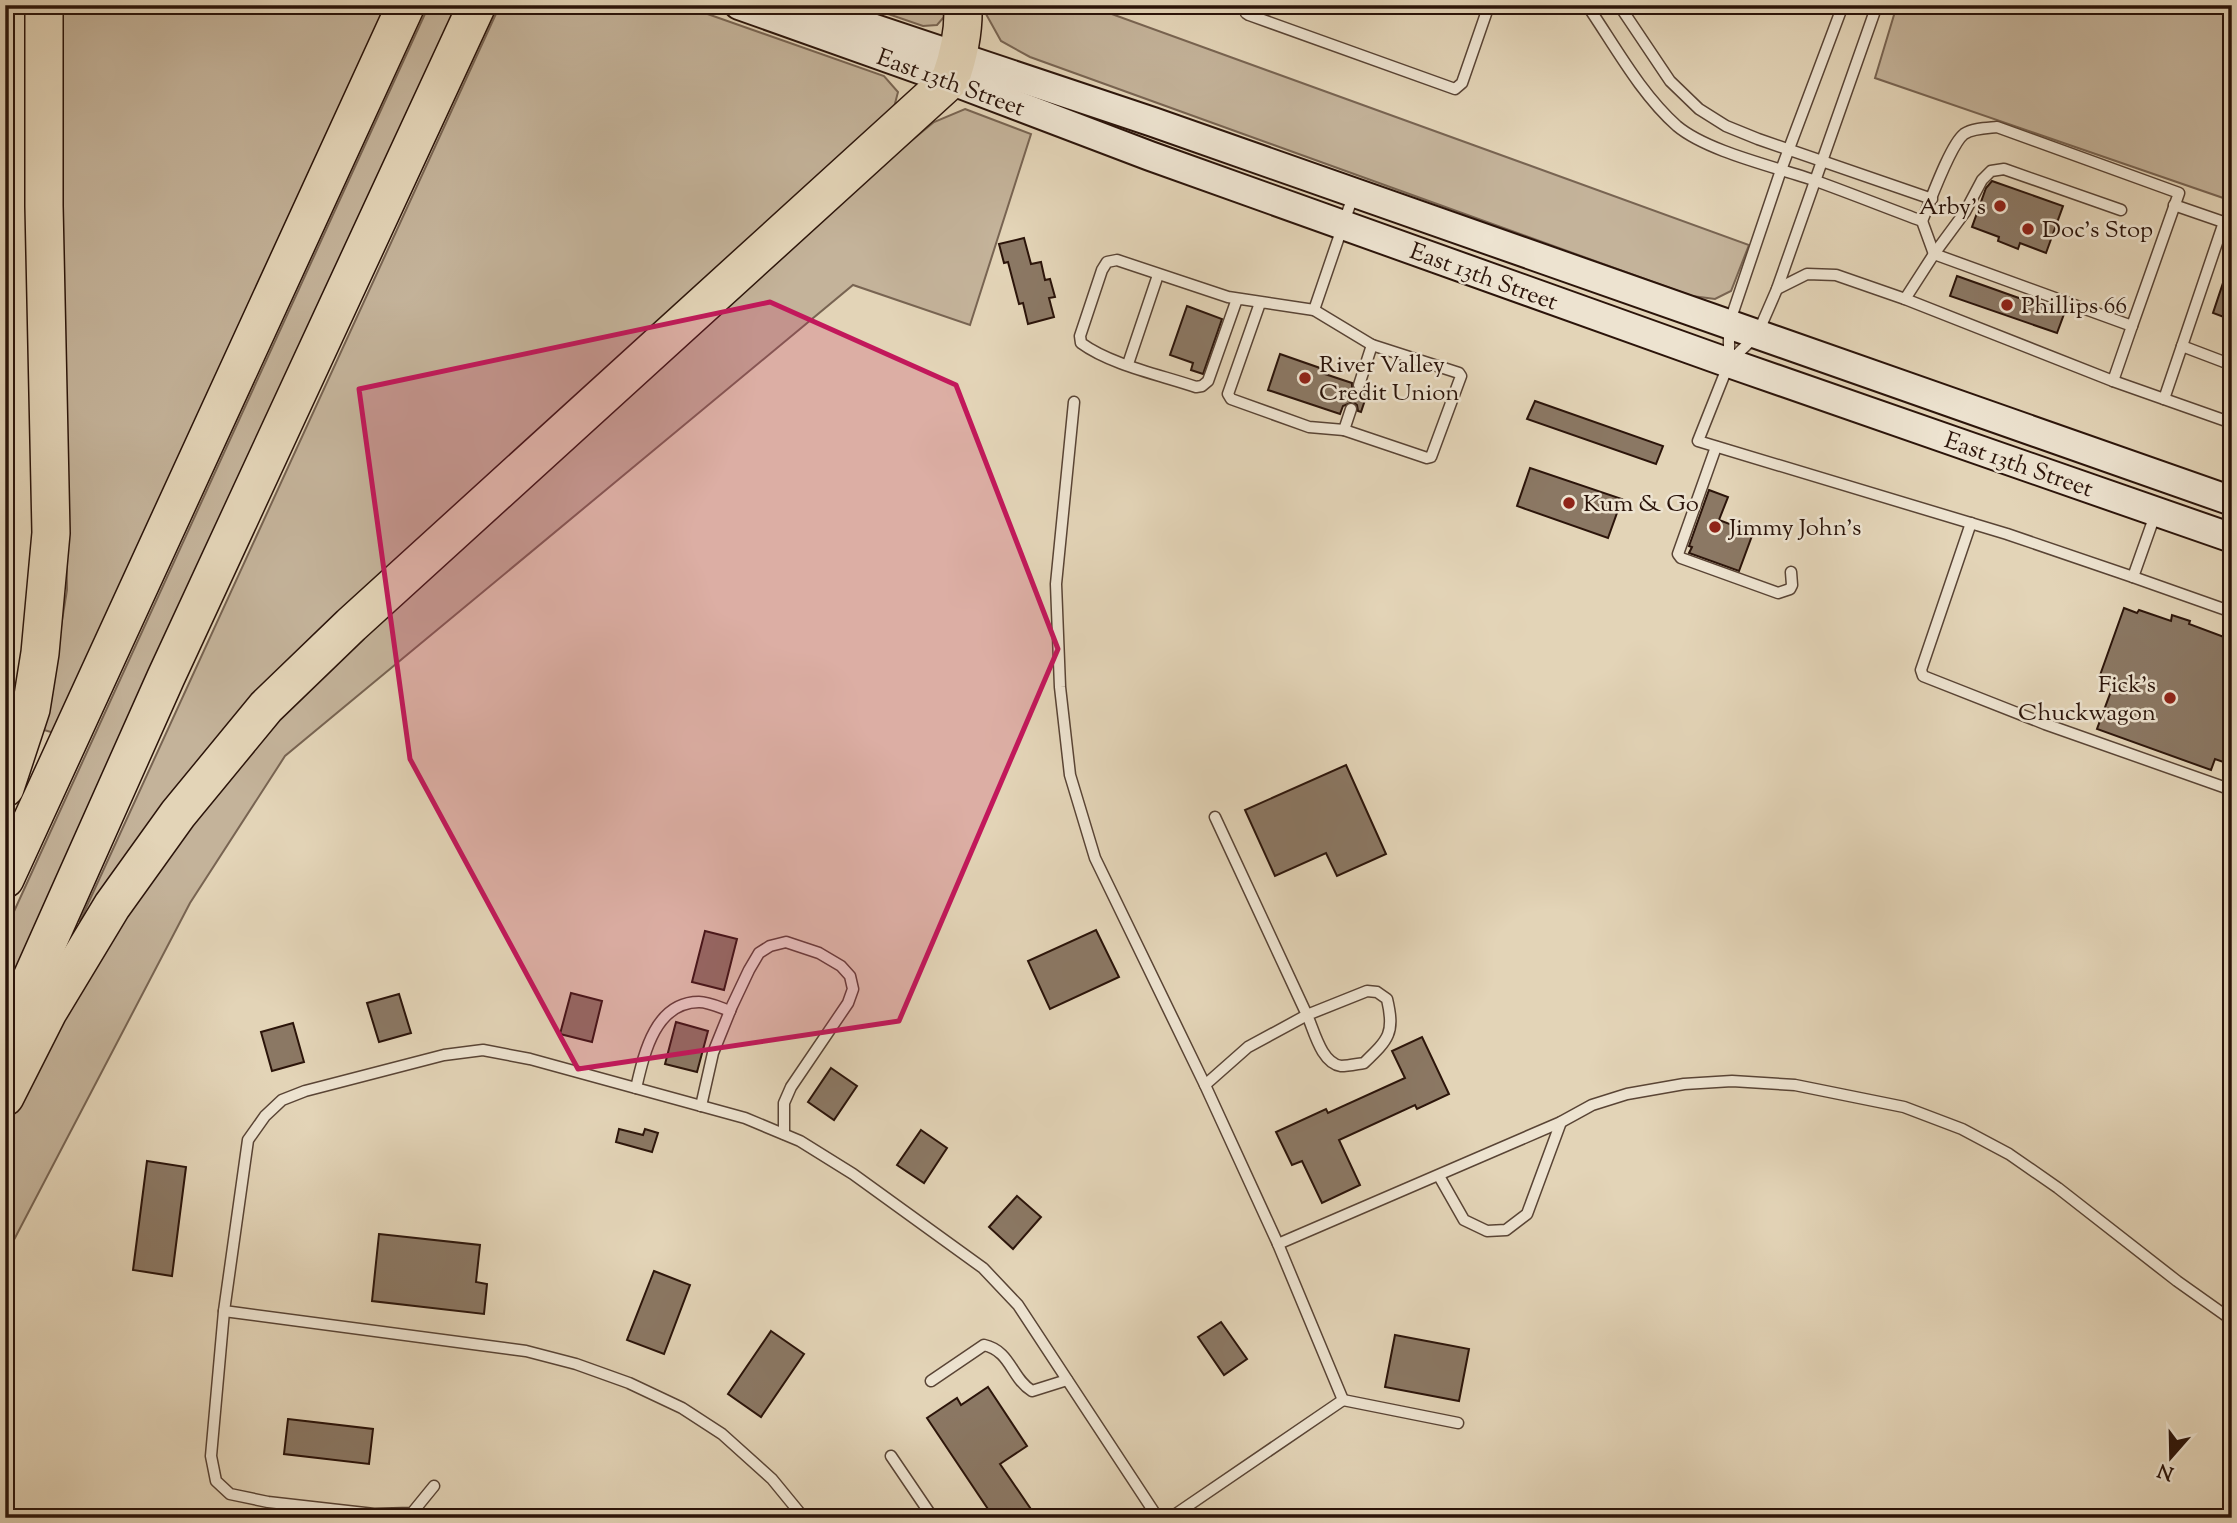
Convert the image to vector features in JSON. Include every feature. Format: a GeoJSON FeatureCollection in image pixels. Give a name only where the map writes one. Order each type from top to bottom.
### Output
{"type":"FeatureCollection","features":[{"type":"Feature","properties":{"kind":"highway"},"geometry":{"type":"LineString","coordinates":[[5,788],[32,709],[51,533],[44,206],[44,5]]}},
{"type":"Feature","properties":{"kind":"highway"},"geometry":{"type":"LineString","coordinates":[[5,879],[406,5]]}},
{"type":"Feature","properties":{"kind":"highway"},"geometry":{"type":"LineString","coordinates":[[5,1038],[166,677],[477,5]]}},
{"type":"Feature","properties":{"kind":"highway"},"geometry":{"type":"LineString","coordinates":[[5,1097],[48,1012],[112,906],[178,814],[266,707],[351,625],[954,69],[964,25],[963,5]]}},
{"type":"Feature","properties":{"kind":"main road","name":"East 13th Street"},"geometry":{"type":"LineString","coordinates":[[740,5],[954,69],[1153,122],[2232,501]]}},
{"type":"Feature","properties":{"kind":"main road","name":"East 13th Street"},"geometry":{"type":"LineString","coordinates":[[803,5],[1150,156],[1729,363],[2232,538]]}},
{"type":"Feature","properties":{"kind":"lane"},"geometry":{"type":"LineString","coordinates":[[1248,5],[1246,13],[1249,15],[1455,89],[1462,83],[1489,5]]}},
{"type":"Feature","properties":{"kind":"lane"},"geometry":{"type":"LineString","coordinates":[[1587,5],[1654,102],[1679,127],[1701,140],[1741,157],[1922,221]]}},
{"type":"Feature","properties":{"kind":"lane"},"geometry":{"type":"LineString","coordinates":[[1619,5],[1670,81],[1699,109],[1726,126],[1932,199]]}},
{"type":"Feature","properties":{"kind":"lane"},"geometry":{"type":"LineString","coordinates":[[1843,5],[1789,149],[1729,324],[1729,363],[1698,441],[1971,523],[2232,612]]}},
{"type":"Feature","properties":{"kind":"lane"},"geometry":{"type":"LineString","coordinates":[[1729,363],[1757,335],[1777,289],[1877,5]]}},
{"type":"Feature","properties":{"kind":"lane"},"geometry":{"type":"LineString","coordinates":[[1934,254],[1922,221],[1954,148],[1964,134],[1983,128],[1997,127],[2179,192],[2113,381]]}},
{"type":"Feature","properties":{"kind":"lane"},"geometry":{"type":"LineString","coordinates":[[1905,299],[1991,170],[2004,169],[2120,210]]}},
{"type":"Feature","properties":{"kind":"lane"},"geometry":{"type":"LineString","coordinates":[[1314,310],[1354,192]]}},
{"type":"Feature","properties":{"kind":"lane"},"geometry":{"type":"LineString","coordinates":[[2164,399],[2228,224],[2174,205]]}},
{"type":"Feature","properties":{"kind":"lane"},"geometry":{"type":"LineString","coordinates":[[1934,254],[2132,326]]}},
{"type":"Feature","properties":{"kind":"lane"},"geometry":{"type":"LineString","coordinates":[[1237,299],[1208,380],[1202,386],[1196,387],[1128,364],[1081,343],[1080,336],[1107,261],[1117,260],[1237,299],[1294,305],[1314,310],[1373,345],[1454,370],[1461,376],[1431,457],[1427,458],[1344,430],[1309,428],[1229,397],[1260,303]]}},
{"type":"Feature","properties":{"kind":"lane"},"geometry":{"type":"LineString","coordinates":[[1777,289],[1807,274],[1836,275],[1905,299],[2113,381],[2232,423]]}},
{"type":"Feature","properties":{"kind":"lane"},"geometry":{"type":"LineString","coordinates":[[1128,364],[1158,275]]}},
{"type":"Feature","properties":{"kind":"lane"},"geometry":{"type":"LineString","coordinates":[[1359,385],[1373,345]]}},
{"type":"Feature","properties":{"kind":"lane"},"geometry":{"type":"LineString","coordinates":[[2182,346],[2232,365]]}},
{"type":"Feature","properties":{"kind":"lane"},"geometry":{"type":"LineString","coordinates":[[1074,402],[1056,584],[1060,687],[1070,775],[1095,858],[1205,1085],[1278,1244],[1343,1400]]}},
{"type":"Feature","properties":{"kind":"lane"},"geometry":{"type":"LineString","coordinates":[[1344,430],[1352,409]]}},
{"type":"Feature","properties":{"kind":"lane"},"geometry":{"type":"LineString","coordinates":[[1716,447],[1678,554],[1681,558],[1778,593],[1790,589],[1791,572]]}},
{"type":"Feature","properties":{"kind":"lane"},"geometry":{"type":"LineString","coordinates":[[2133,577],[2156,511]]}},
{"type":"Feature","properties":{"kind":"lane"},"geometry":{"type":"LineString","coordinates":[[1971,523],[1921,670],[1923,676],[2045,724],[2232,790]]}},
{"type":"Feature","properties":{"kind":"lane"},"geometry":{"type":"LineString","coordinates":[[1205,1085],[1248,1047],[1307,1015],[1367,991],[1377,992],[1387,999],[1392,1020],[1388,1035],[1364,1063],[1341,1066],[1325,1056],[1307,1015],[1215,817]]}},
{"type":"Feature","properties":{"kind":"lane"},"geometry":{"type":"LineString","coordinates":[[701,1106],[713,1053],[749,970],[760,954],[770,946],[786,942],[819,953],[841,966],[850,976],[853,989],[848,1003],[791,1087],[784,1103],[784,1134]]}},
{"type":"Feature","properties":{"kind":"lane"},"geometry":{"type":"LineString","coordinates":[[636,1088],[649,1044],[667,1013],[680,1005],[700,1002],[730,1011]]}},
{"type":"Feature","properties":{"kind":"lane"},"geometry":{"type":"LineString","coordinates":[[434,1486],[412,1513],[374,1514],[268,1502],[230,1494],[216,1481],[211,1456],[223,1311],[248,1140],[265,1116],[282,1100],[305,1091],[444,1055],[483,1050],[530,1059],[745,1118],[800,1141],[853,1174],[983,1268],[1018,1305],[1158,1518]]}},
{"type":"Feature","properties":{"kind":"lane"},"geometry":{"type":"LineString","coordinates":[[1278,1244],[1561,1122],[1592,1105],[1627,1094],[1684,1084],[1732,1081],[1795,1085],[1904,1107],[1962,1129],[2009,1154],[2232,1320]]}},
{"type":"Feature","properties":{"kind":"lane"},"geometry":{"type":"LineString","coordinates":[[1439,1176],[1464,1220],[1487,1231],[1506,1230],[1527,1214],[1561,1122]]}},
{"type":"Feature","properties":{"kind":"lane"},"geometry":{"type":"LineString","coordinates":[[223,1311],[526,1351],[576,1364],[629,1383],[682,1408],[722,1434],[772,1479],[804,1518]]}},
{"type":"Feature","properties":{"kind":"lane"},"geometry":{"type":"LineString","coordinates":[[932,1381],[984,1345],[1000,1350],[1025,1387],[1032,1391],[1067,1380]]}},
{"type":"Feature","properties":{"kind":"lane"},"geometry":{"type":"LineString","coordinates":[[1170,1518],[1343,1400],[1458,1423]]}},
{"type":"Feature","properties":{"kind":"lane"},"geometry":{"type":"LineString","coordinates":[[891,1456],[933,1518]]}},
{"type":"Feature","properties":{"kind":"highlighted area"},"geometry":{"type":"Polygon","coordinates":[[[770,302],[956,385],[1058,649],[899,1021],[578,1069],[410,759],[359,389],[770,302]]]}},
{"type":"Feature","properties":{"kind":"shaded area"},"geometry":{"type":"Polygon","coordinates":[[[60,5],[390,5],[58,734],[44,730],[67,590],[60,5]]]}},
{"type":"Feature","properties":{"kind":"shaded area"},"geometry":{"type":"Polygon","coordinates":[[[429,5],[462,5],[5,1004],[5,931],[429,5]]]}},
{"type":"Feature","properties":{"kind":"shaded area"},"geometry":{"type":"Polygon","coordinates":[[[500,5],[682,5],[884,76],[898,92],[892,115],[397,564],[87,924],[80,921],[500,5]]]}},
{"type":"Feature","properties":{"kind":"shaded area"},"geometry":{"type":"Polygon","coordinates":[[[862,5],[942,5],[944,17],[937,25],[923,26],[862,5]]]}},
{"type":"Feature","properties":{"kind":"shaded area"},"geometry":{"type":"Polygon","coordinates":[[[981,5],[1087,5],[1749,245],[1731,291],[1715,299],[1692,296],[1030,57],[1001,41],[981,5]]]}},
{"type":"Feature","properties":{"kind":"shaded area"},"geometry":{"type":"Polygon","coordinates":[[[1897,5],[2232,5],[2232,201],[1875,78],[1897,5]]]}},
{"type":"Feature","properties":{"kind":"shaded area"},"geometry":{"type":"Polygon","coordinates":[[[965,109],[1031,134],[970,325],[853,285],[285,756],[190,903],[5,1257],[5,1125],[105,935],[257,736],[779,250],[934,122],[965,109]]]}},
{"type":"Feature","properties":{"kind":"building"},"geometry":{"type":"Polygon","coordinates":[[[1992,181],[2063,206],[2046,253],[2020,243],[2018,249],[1998,241],[1999,237],[1972,227],[1986,188],[1992,181]]]}},
{"type":"Feature","properties":{"kind":"building"},"geometry":{"type":"Polygon","coordinates":[[[1024,238],[1031,264],[1041,262],[1045,280],[1050,279],[1055,297],[1049,298],[1054,317],[1028,324],[1023,303],[1019,304],[1008,262],[1004,263],[999,244],[1024,238]]]}},
{"type":"Feature","properties":{"kind":"building"},"geometry":{"type":"Polygon","coordinates":[[[2229,265],[2232,265],[2232,320],[2213,313],[2229,265]]]}},
{"type":"Feature","properties":{"kind":"building","name":"Phillips 66"},"geometry":{"type":"Polygon","coordinates":[[[1957,276],[2064,314],[2057,333],[1950,296],[1957,276]]]}},
{"type":"Feature","properties":{"kind":"building"},"geometry":{"type":"Polygon","coordinates":[[[1187,306],[1222,319],[1203,374],[1191,370],[1193,363],[1170,355],[1187,306]]]}},
{"type":"Feature","properties":{"kind":"building","name":"River Valley Credit Union"},"geometry":{"type":"Polygon","coordinates":[[[1280,354],[1320,368],[1319,372],[1352,383],[1356,392],[1369,388],[1361,412],[1353,402],[1343,406],[1340,414],[1268,390],[1280,354]]]}},
{"type":"Feature","properties":{"kind":"building","name":"Kum & Go"},"geometry":{"type":"Polygon","coordinates":[[[1535,401],[1663,446],[1656,464],[1527,419],[1535,401]]]}},
{"type":"Feature","properties":{"kind":"building","name":"Kum & Go"},"geometry":{"type":"Polygon","coordinates":[[[1530,468],[1622,499],[1608,538],[1517,506],[1530,468]]]}},
{"type":"Feature","properties":{"kind":"building","name":"Jimmy John's"},"geometry":{"type":"Polygon","coordinates":[[[1709,490],[1728,497],[1719,520],[1753,533],[1739,571],[1689,553],[1692,547],[1689,546],[1709,490]]]}},
{"type":"Feature","properties":{"kind":"building","name":"Fick's Chuckwagon"},"geometry":{"type":"Polygon","coordinates":[[[2124,608],[2171,621],[2172,615],[2232,640],[2232,765],[2215,759],[2211,770],[2097,729],[2114,683],[2099,678],[2124,608]]]}},
{"type":"Feature","properties":{"kind":"building"},"geometry":{"type":"Polygon","coordinates":[[[1346,765],[1386,854],[1337,876],[1326,853],[1275,876],[1245,810],[1346,765]]]}},
{"type":"Feature","properties":{"kind":"building"},"geometry":{"type":"Polygon","coordinates":[[[1096,930],[1119,977],[1050,1009],[1028,961],[1096,930]]]}},
{"type":"Feature","properties":{"kind":"building"},"geometry":{"type":"Polygon","coordinates":[[[705,931],[737,939],[724,990],[692,982],[705,931]]]}},
{"type":"Feature","properties":{"kind":"building"},"geometry":{"type":"Polygon","coordinates":[[[571,993],[602,1001],[592,1042],[560,1034],[571,993]]]}},
{"type":"Feature","properties":{"kind":"building"},"geometry":{"type":"Polygon","coordinates":[[[399,994],[411,1033],[379,1042],[367,1003],[399,994]]]}},
{"type":"Feature","properties":{"kind":"building"},"geometry":{"type":"Polygon","coordinates":[[[676,1022],[708,1031],[697,1072],[665,1064],[676,1022]]]}},
{"type":"Feature","properties":{"kind":"building"},"geometry":{"type":"Polygon","coordinates":[[[293,1023],[304,1062],[272,1071],[261,1032],[293,1023]]]}},
{"type":"Feature","properties":{"kind":"building"},"geometry":{"type":"Polygon","coordinates":[[[1422,1037],[1449,1094],[1417,1109],[1415,1105],[1339,1140],[1360,1185],[1322,1203],[1302,1161],[1292,1165],[1276,1132],[1326,1109],[1328,1113],[1405,1078],[1392,1051],[1422,1037]]]}},
{"type":"Feature","properties":{"kind":"building"},"geometry":{"type":"Polygon","coordinates":[[[831,1068],[857,1086],[834,1120],[808,1102],[831,1068]]]}},
{"type":"Feature","properties":{"kind":"building"},"geometry":{"type":"Polygon","coordinates":[[[619,1129],[643,1135],[645,1129],[658,1133],[652,1152],[616,1142],[619,1129]]]}},
{"type":"Feature","properties":{"kind":"building"},"geometry":{"type":"Polygon","coordinates":[[[921,1130],[947,1148],[924,1183],[897,1165],[921,1130]]]}},
{"type":"Feature","properties":{"kind":"building"},"geometry":{"type":"Polygon","coordinates":[[[147,1161],[186,1167],[172,1276],[133,1270],[147,1161]]]}},
{"type":"Feature","properties":{"kind":"building"},"geometry":{"type":"Polygon","coordinates":[[[1017,1196],[1041,1217],[1013,1249],[989,1227],[1017,1196]]]}},
{"type":"Feature","properties":{"kind":"building"},"geometry":{"type":"Polygon","coordinates":[[[379,1234],[480,1245],[476,1282],[487,1284],[484,1314],[372,1301],[379,1234]]]}},
{"type":"Feature","properties":{"kind":"building"},"geometry":{"type":"Polygon","coordinates":[[[654,1271],[690,1285],[664,1354],[627,1340],[654,1271]]]}},
{"type":"Feature","properties":{"kind":"building"},"geometry":{"type":"Polygon","coordinates":[[[1221,1322],[1247,1359],[1224,1375],[1198,1337],[1221,1322]]]}},
{"type":"Feature","properties":{"kind":"building"},"geometry":{"type":"Polygon","coordinates":[[[771,1331],[804,1354],[761,1417],[728,1394],[771,1331]]]}},
{"type":"Feature","properties":{"kind":"building"},"geometry":{"type":"Polygon","coordinates":[[[1395,1335],[1469,1349],[1459,1401],[1385,1387],[1395,1335]]]}},
{"type":"Feature","properties":{"kind":"building"},"geometry":{"type":"Polygon","coordinates":[[[988,1387],[1027,1446],[1000,1464],[1037,1518],[994,1518],[927,1418],[957,1398],[961,1405],[988,1387]]]}},
{"type":"Feature","properties":{"kind":"building"},"geometry":{"type":"Polygon","coordinates":[[[288,1419],[373,1429],[369,1464],[284,1454],[288,1419]]]}},
{"type":"Feature","properties":{"kind":"place","name":"Arby's"},"geometry":{"type":"Point","coordinates":[2000,206]}},
{"type":"Feature","properties":{"kind":"place","name":"Doc's Stop"},"geometry":{"type":"Point","coordinates":[2028,229]}},
{"type":"Feature","properties":{"kind":"place","name":"Phillips 66"},"geometry":{"type":"Point","coordinates":[2007,305]}},
{"type":"Feature","properties":{"kind":"place","name":"River Valley Credit Union"},"geometry":{"type":"Point","coordinates":[1305,378]}},
{"type":"Feature","properties":{"kind":"place","name":"Kum & Go"},"geometry":{"type":"Point","coordinates":[1569,503]}},
{"type":"Feature","properties":{"kind":"place","name":"Jimmy John's"},"geometry":{"type":"Point","coordinates":[1715,527]}},
{"type":"Feature","properties":{"kind":"place","name":"Fick's Chuckwagon"},"geometry":{"type":"Point","coordinates":[2170,698]}}]}
